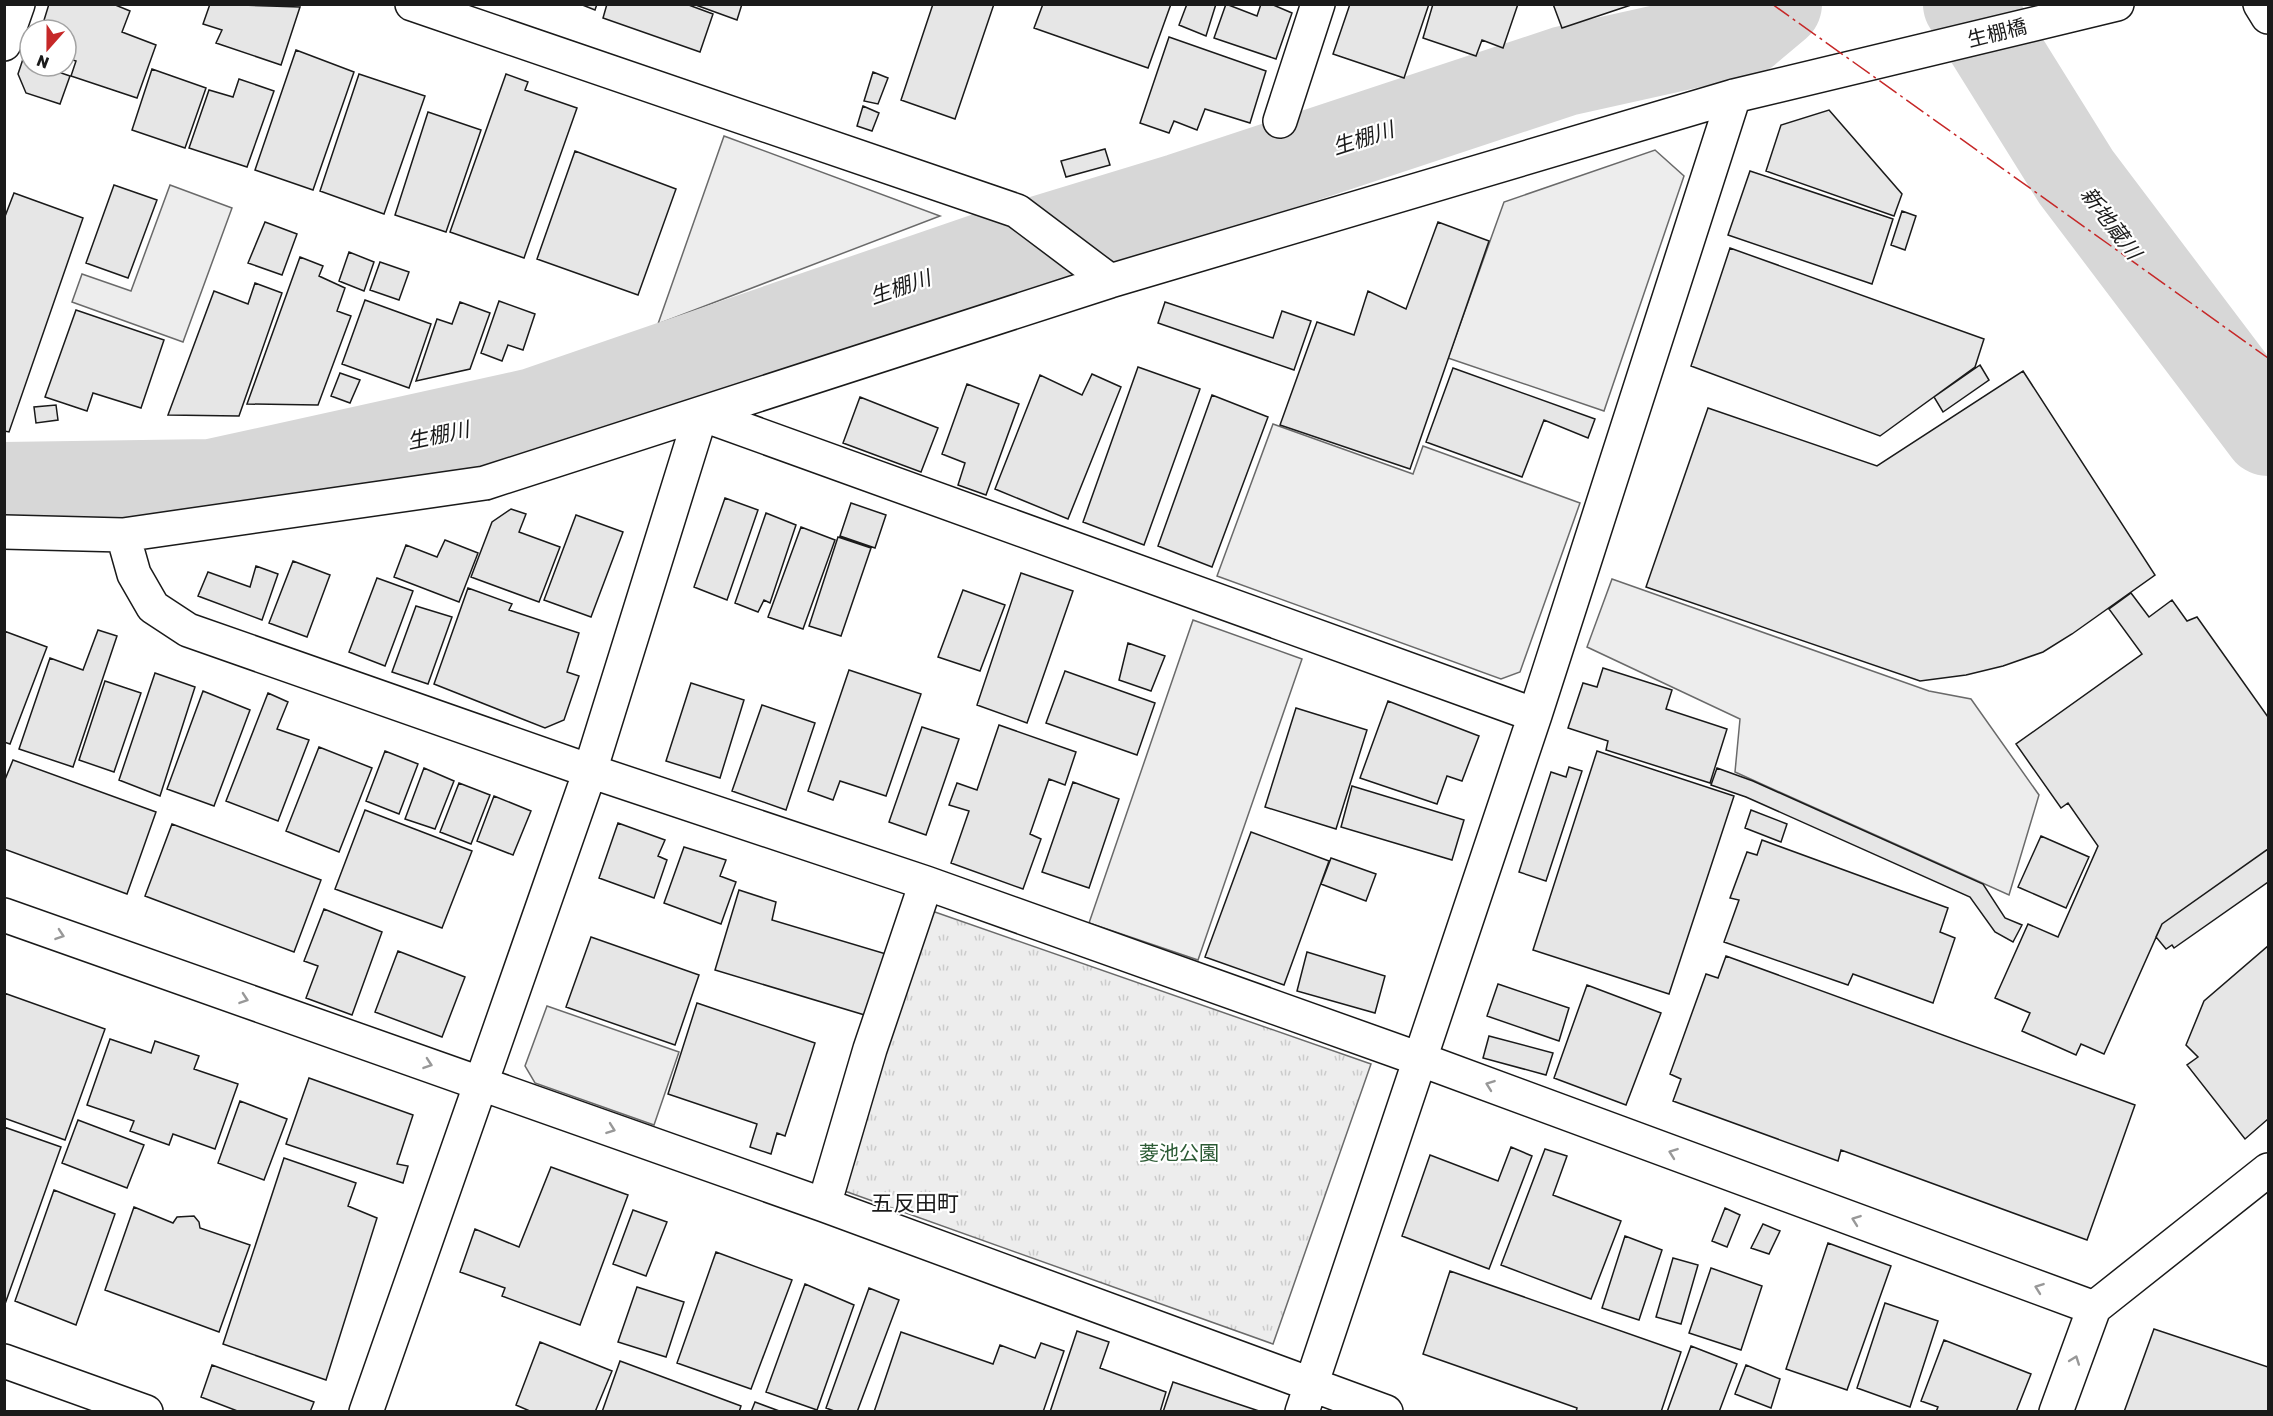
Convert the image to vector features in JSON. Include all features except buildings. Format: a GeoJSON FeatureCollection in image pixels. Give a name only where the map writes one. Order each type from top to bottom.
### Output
{"type":"FeatureCollection","features":[{"type":"Feature","properties":{"kind":"street"},"geometry":{"type":"LineString","coordinates":[[4,44],[18,4]]}},
{"type":"Feature","properties":{"kind":"street"},"geometry":{"type":"LineString","coordinates":[[412,4],[1017,211],[1098,272]]}},
{"type":"Feature","properties":{"kind":"street"},"geometry":{"type":"LineString","coordinates":[[1280,121],[1318,4]]}},
{"type":"Feature","properties":{"kind":"street","name":"生棚橋"},"geometry":{"type":"LineString","coordinates":[[4,532],[123,535],[485,483],[701,414],[1098,272],[1734,96],[2117,4]]}},
{"type":"Feature","properties":{"kind":"street"},"geometry":{"type":"LineString","coordinates":[[2260,4],[2268,16]]}},
{"type":"Feature","properties":{"kind":"street"},"geometry":{"type":"LineString","coordinates":[[1307,1398],[1422,1060],[1734,96]]}},
{"type":"Feature","properties":{"kind":"street"},"geometry":{"type":"LineString","coordinates":[[366,1412],[590,771],[701,414],[1535,715]]}},
{"type":"Feature","properties":{"kind":"street"},"geometry":{"type":"LineString","coordinates":[[123,535],[134,574],[153,607],[189,630],[590,771],[926,883],[1422,1060],[2094,1308]]}},
{"type":"Feature","properties":{"kind":"street"},"geometry":{"type":"LineString","coordinates":[[824,1205],[870,1049],[926,883]]}},
{"type":"Feature","properties":{"kind":"street"},"geometry":{"type":"LineString","coordinates":[[4,915],[824,1205],[1307,1398],[1386,1412]]}},
{"type":"Feature","properties":{"kind":"street"},"geometry":{"type":"LineString","coordinates":[[2056,1412],[2094,1308],[2268,1170]]}},
{"type":"Feature","properties":{"kind":"street"},"geometry":{"type":"LineString","coordinates":[[4,1361],[146,1412]]}},
{"type":"Feature","properties":{"kind":"green space","name":"菱池公園"},"geometry":{"type":"Polygon","coordinates":[[[932,911],[1371,1064],[1273,1344],[839,1189],[932,911]]]}},
{"type":"Feature","properties":{"kind":"shaded area"},"geometry":{"type":"Polygon","coordinates":[[[724,136],[940,216],[658,324],[724,136]]]}},
{"type":"Feature","properties":{"kind":"shaded area"},"geometry":{"type":"Polygon","coordinates":[[[1655,150],[1684,176],[1604,411],[1448,358],[1504,202],[1655,150]]]}},
{"type":"Feature","properties":{"kind":"shaded area"},"geometry":{"type":"Polygon","coordinates":[[[170,185],[232,208],[183,342],[72,302],[82,274],[131,291],[170,185]]]}},
{"type":"Feature","properties":{"kind":"shaded area"},"geometry":{"type":"Polygon","coordinates":[[[1273,424],[1413,474],[1423,446],[1580,503],[1520,672],[1501,679],[1217,576],[1273,424]]]}},
{"type":"Feature","properties":{"kind":"shaded area"},"geometry":{"type":"Polygon","coordinates":[[[1612,579],[1929,691],[1971,699],[2039,795],[2009,895],[1735,772],[1740,719],[1587,647],[1612,579]]]}},
{"type":"Feature","properties":{"kind":"shaded area"},"geometry":{"type":"Polygon","coordinates":[[[1193,620],[1302,659],[1198,960],[1089,923],[1193,620]]]}},
{"type":"Feature","properties":{"kind":"shaded area"},"geometry":{"type":"Polygon","coordinates":[[[547,1006],[679,1052],[654,1125],[535,1083],[525,1066],[547,1006]]]}},
{"type":"Feature","properties":{"kind":"waterway","name":"生棚川"},"geometry":{"type":"LineString","coordinates":[[4,487],[212,484],[534,413],[984,258],[1181,198],[1565,71],[1745,31],[1777,4]]}},
{"type":"Feature","properties":{"kind":"waterway","name":"新地蔵川"},"geometry":{"type":"LineString","coordinates":[[1968,4],[2076,177],[2268,431]]}},
{"type":"Feature","properties":{"kind":"power"},"geometry":{"type":"LineString","coordinates":[[1772,4],[2268,358]]}},
{"type":"Feature","properties":{"kind":"district","name":"五反田町"},"geometry":{"type":"Point","coordinates":[915,1203]}}]}
